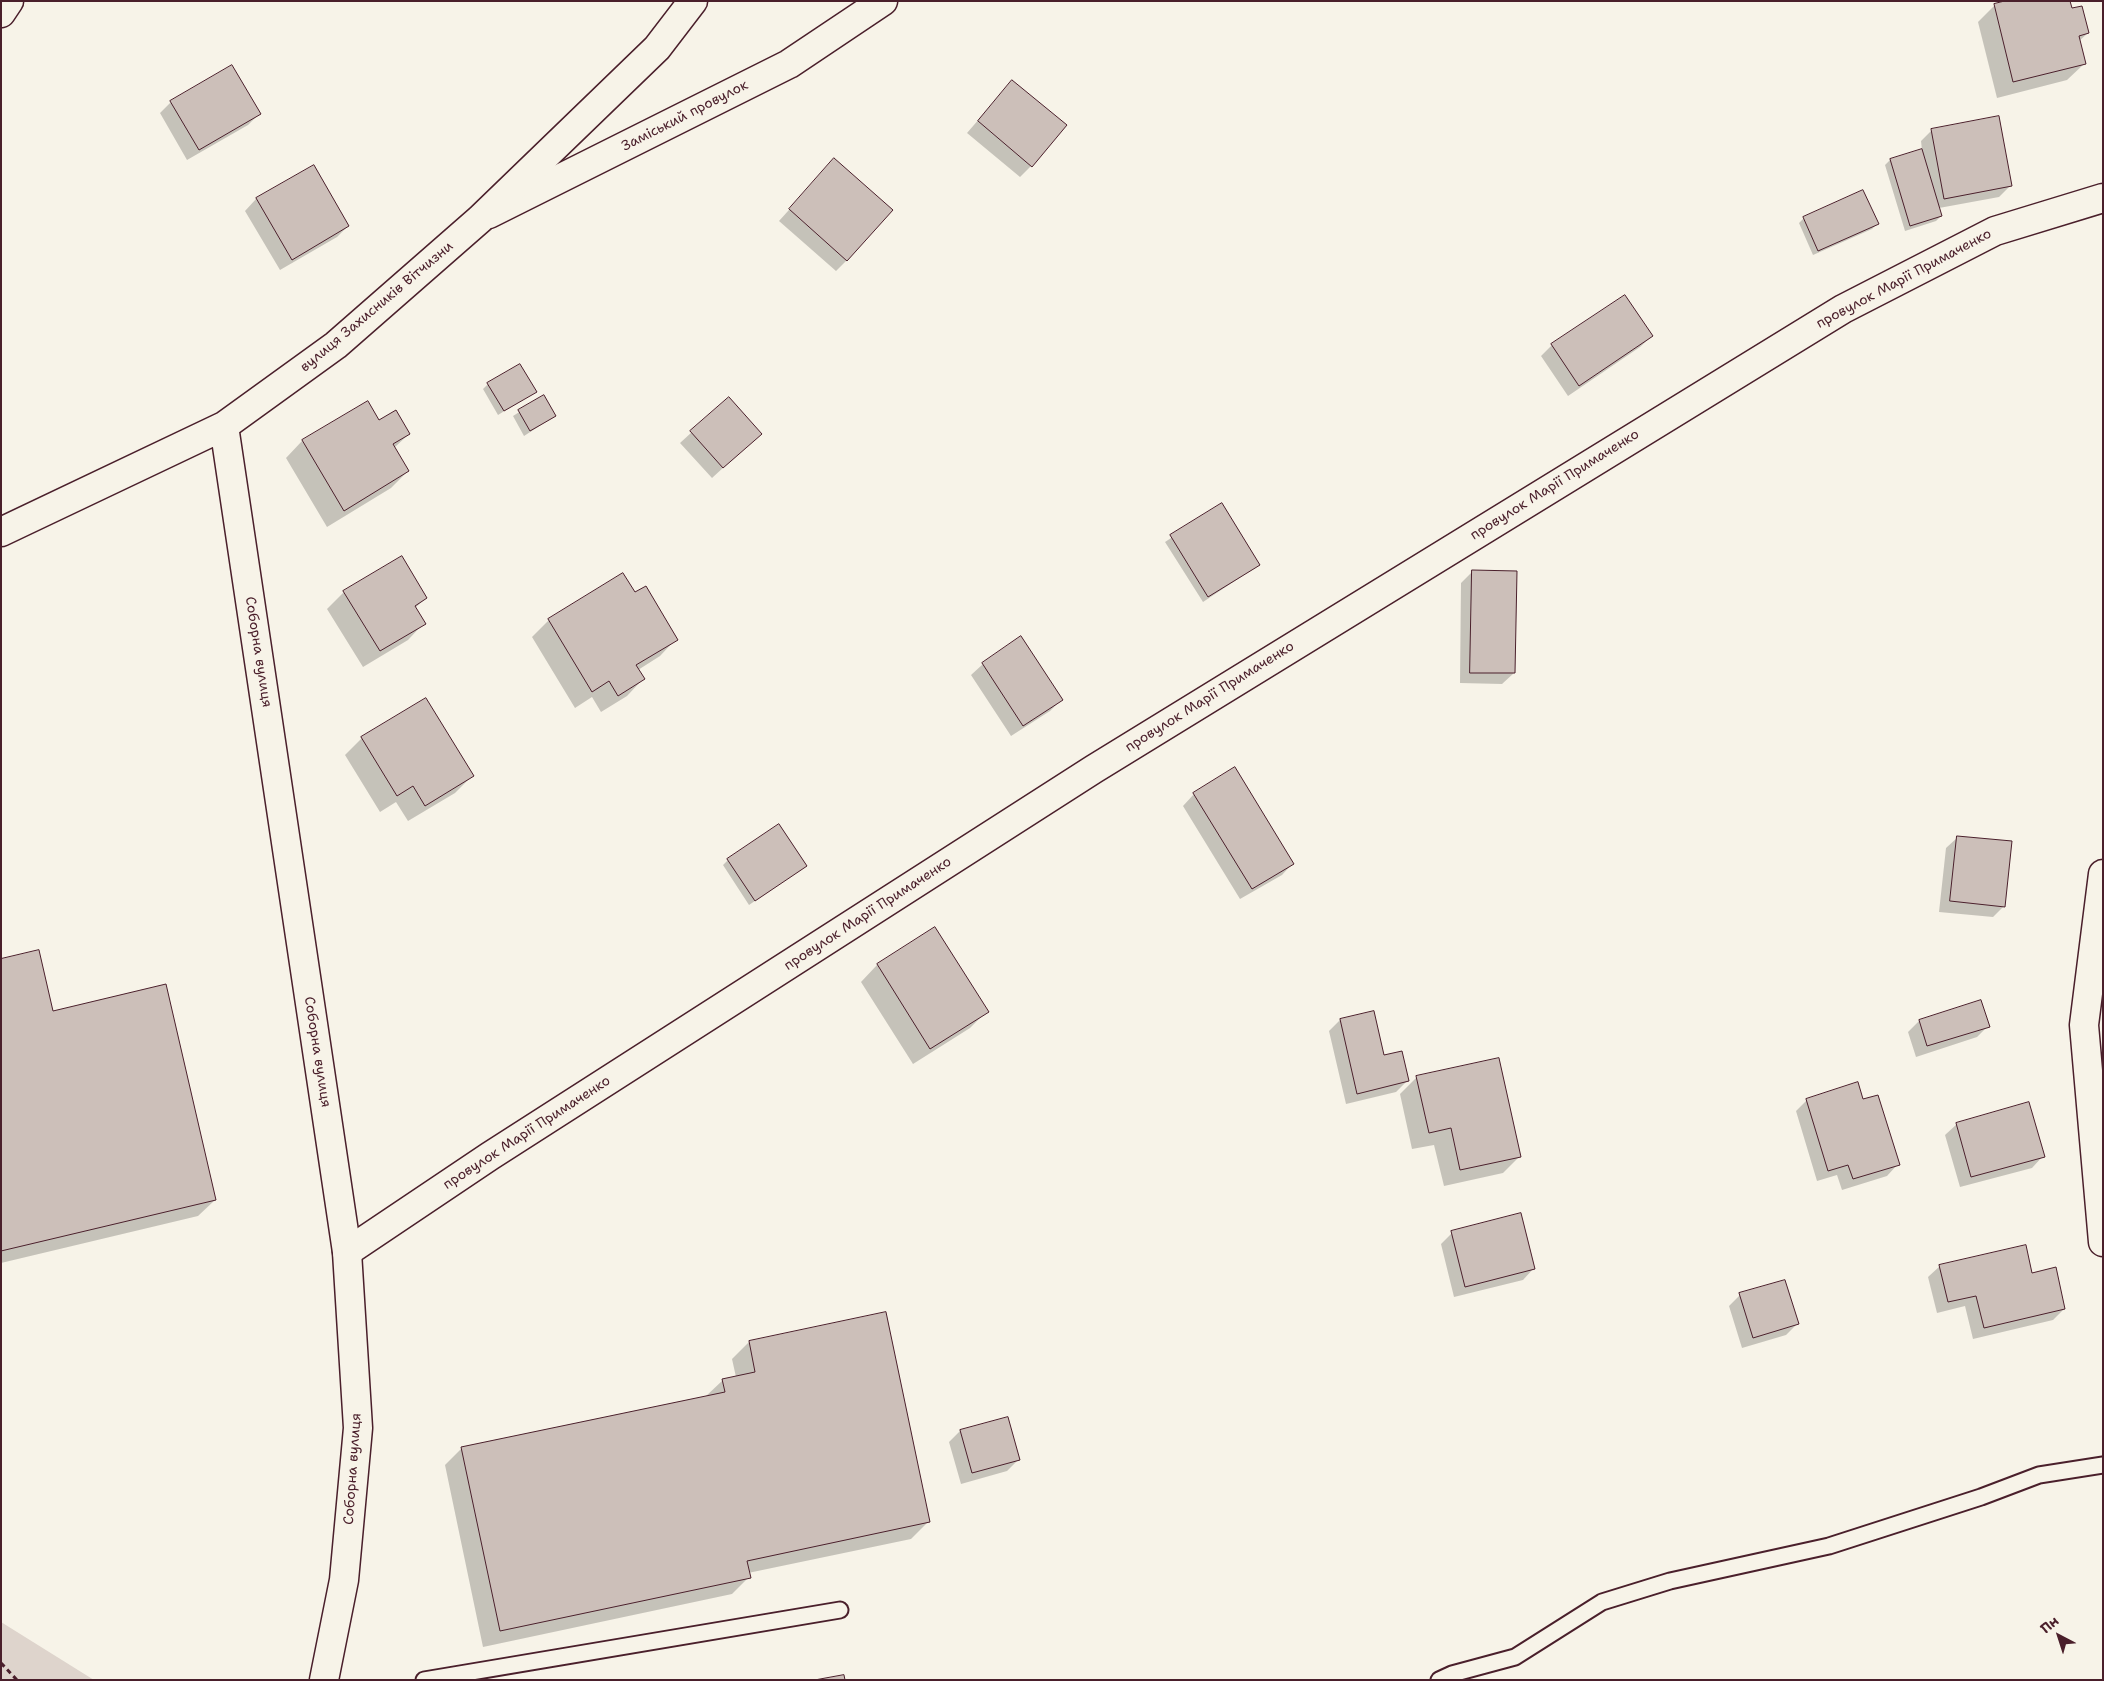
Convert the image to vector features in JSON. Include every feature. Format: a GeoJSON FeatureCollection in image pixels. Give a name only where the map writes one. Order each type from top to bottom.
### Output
{"type":"FeatureCollection","features":[{"type":"Feature","properties":{"kind":"street"},"geometry":{"type":"LineString","coordinates":[[1,13],[9,1]]}},
{"type":"Feature","properties":{"kind":"street","name":"вулиця Захисників Вітчизни"},"geometry":{"type":"LineString","coordinates":[[1,532],[224,426],[336,345],[480,219],[658,48],[694,1]]}},
{"type":"Feature","properties":{"kind":"street","name":"Заміський провулок"},"geometry":{"type":"LineString","coordinates":[[480,219],[789,64],[883,1]]}},
{"type":"Feature","properties":{"kind":"street","name":"провулок Марії Примаченко"},"geometry":{"type":"LineString","coordinates":[[347,1252],[490,1156],[1094,769],[1842,309],[1995,231],[2103,198]]}},
{"type":"Feature","properties":{"kind":"street","name":"Соборна вулиця"},"geometry":{"type":"LineString","coordinates":[[224,426],[347,1252],[358,1428],[344,1580],[324,1680]]}},
{"type":"Feature","properties":{"kind":"street"},"geometry":{"type":"LineString","coordinates":[[2103,874],[2084,1025],[2103,1242]]}},
{"type":"Feature","properties":{"kind":"lane"},"geometry":{"type":"LineString","coordinates":[[1439,1680],[1515,1657],[1602,1602],[1670,1581],[1829,1546],[1981,1497],[2039,1475],[2103,1465]]}},
{"type":"Feature","properties":{"kind":"lane"},"geometry":{"type":"LineString","coordinates":[[424,1680],[840,1610]]}},
{"type":"Feature","properties":{"kind":"path"},"geometry":{"type":"LineString","coordinates":[[1,1663],[17,1680]]}},
{"type":"Feature","properties":{"kind":"shaded area"},"geometry":{"type":"Polygon","coordinates":[[[1,1622],[94,1680],[1,1680],[1,1622]]]}},
{"type":"Feature","properties":{"kind":"building"},"geometry":{"type":"Polygon","coordinates":[[[2005,1],[2070,1],[2072,8],[2082,6],[2089,33],[2079,36],[2086,64],[2013,82],[1994,4],[2005,1]]]}},
{"type":"Feature","properties":{"kind":"building"},"geometry":{"type":"Polygon","coordinates":[[[232,65],[261,114],[199,150],[170,101],[232,65]]]}},
{"type":"Feature","properties":{"kind":"building"},"geometry":{"type":"Polygon","coordinates":[[[1012,80],[1067,125],[1032,167],[978,121],[1012,80]]]}},
{"type":"Feature","properties":{"kind":"building"},"geometry":{"type":"Polygon","coordinates":[[[1999,116],[2012,186],[1944,199],[1931,129],[1999,116]]]}},
{"type":"Feature","properties":{"kind":"building"},"geometry":{"type":"Polygon","coordinates":[[[1922,149],[1942,216],[1910,226],[1890,159],[1922,149]]]}},
{"type":"Feature","properties":{"kind":"building"},"geometry":{"type":"Polygon","coordinates":[[[834,158],[893,210],[847,261],[789,209],[834,158]]]}},
{"type":"Feature","properties":{"kind":"building"},"geometry":{"type":"Polygon","coordinates":[[[314,165],[349,226],[292,260],[256,198],[314,165]]]}},
{"type":"Feature","properties":{"kind":"building"},"geometry":{"type":"Polygon","coordinates":[[[1863,190],[1879,224],[1818,251],[1803,217],[1863,190]]]}},
{"type":"Feature","properties":{"kind":"building"},"geometry":{"type":"Polygon","coordinates":[[[1625,295],[1653,336],[1579,386],[1551,344],[1625,295]]]}},
{"type":"Feature","properties":{"kind":"building"},"geometry":{"type":"Polygon","coordinates":[[[520,364],[537,392],[504,411],[487,383],[520,364]]]}},
{"type":"Feature","properties":{"kind":"building"},"geometry":{"type":"Polygon","coordinates":[[[544,395],[556,416],[530,431],[518,410],[544,395]]]}},
{"type":"Feature","properties":{"kind":"building"},"geometry":{"type":"Polygon","coordinates":[[[729,397],[762,434],[723,468],[690,431],[729,397]]]}},
{"type":"Feature","properties":{"kind":"building"},"geometry":{"type":"Polygon","coordinates":[[[368,401],[379,420],[396,410],[410,434],[393,444],[409,471],[344,511],[302,440],[368,401]]]}},
{"type":"Feature","properties":{"kind":"building"},"geometry":{"type":"Polygon","coordinates":[[[1222,503],[1260,565],[1208,597],[1170,535],[1222,503]]]}},
{"type":"Feature","properties":{"kind":"building"},"geometry":{"type":"Polygon","coordinates":[[[402,556],[427,598],[415,606],[426,624],[380,651],[343,591],[402,556]]]}},
{"type":"Feature","properties":{"kind":"building"},"geometry":{"type":"Polygon","coordinates":[[[1472,570],[1517,571],[1515,673],[1470,673],[1472,570]]]}},
{"type":"Feature","properties":{"kind":"building"},"geometry":{"type":"Polygon","coordinates":[[[623,573],[635,592],[646,586],[678,640],[636,665],[645,679],[618,696],[609,681],[592,692],[548,619],[623,573]]]}},
{"type":"Feature","properties":{"kind":"building"},"geometry":{"type":"Polygon","coordinates":[[[1021,636],[1063,700],[1023,726],[982,663],[1021,636]]]}},
{"type":"Feature","properties":{"kind":"building"},"geometry":{"type":"Polygon","coordinates":[[[426,698],[474,776],[425,806],[413,786],[397,796],[361,737],[426,698]]]}},
{"type":"Feature","properties":{"kind":"building"},"geometry":{"type":"Polygon","coordinates":[[[1235,767],[1294,864],[1252,889],[1193,793],[1235,767]]]}},
{"type":"Feature","properties":{"kind":"building"},"geometry":{"type":"Polygon","coordinates":[[[779,824],[807,866],[755,901],[727,859],[779,824]]]}},
{"type":"Feature","properties":{"kind":"building"},"geometry":{"type":"Polygon","coordinates":[[[1957,836],[2012,841],[2005,907],[1950,901],[1957,836]]]}},
{"type":"Feature","properties":{"kind":"building"},"geometry":{"type":"Polygon","coordinates":[[[935,927],[989,1012],[930,1049],[877,964],[935,927]]]}},
{"type":"Feature","properties":{"kind":"building"},"geometry":{"type":"Polygon","coordinates":[[[39,950],[53,1011],[166,984],[216,1200],[1,1251],[1,959],[39,950]]]}},
{"type":"Feature","properties":{"kind":"building"},"geometry":{"type":"Polygon","coordinates":[[[1981,1000],[1990,1027],[1927,1046],[1919,1020],[1981,1000]]]}},
{"type":"Feature","properties":{"kind":"building"},"geometry":{"type":"Polygon","coordinates":[[[1374,1011],[1384,1055],[1402,1051],[1409,1081],[1357,1094],[1340,1019],[1374,1011]]]}},
{"type":"Feature","properties":{"kind":"building"},"geometry":{"type":"Polygon","coordinates":[[[1499,1058],[1521,1157],[1460,1170],[1451,1128],[1429,1133],[1416,1076],[1499,1058]]]}},
{"type":"Feature","properties":{"kind":"building"},"geometry":{"type":"Polygon","coordinates":[[[1858,1082],[1863,1099],[1878,1095],[1900,1165],[1853,1179],[1848,1165],[1828,1171],[1806,1099],[1858,1082]]]}},
{"type":"Feature","properties":{"kind":"building"},"geometry":{"type":"Polygon","coordinates":[[[2029,1102],[2045,1157],[1971,1177],[1956,1123],[2029,1102]]]}},
{"type":"Feature","properties":{"kind":"building"},"geometry":{"type":"Polygon","coordinates":[[[1521,1213],[1535,1269],[1465,1287],[1451,1231],[1521,1213]]]}},
{"type":"Feature","properties":{"kind":"building"},"geometry":{"type":"Polygon","coordinates":[[[2026,1245],[2032,1273],[2056,1267],[2065,1309],[1984,1328],[1976,1296],[1948,1302],[1939,1265],[2026,1245]]]}},
{"type":"Feature","properties":{"kind":"building"},"geometry":{"type":"Polygon","coordinates":[[[1785,1280],[1799,1324],[1753,1338],[1739,1293],[1785,1280]]]}},
{"type":"Feature","properties":{"kind":"building"},"geometry":{"type":"Polygon","coordinates":[[[886,1312],[930,1522],[747,1561],[751,1578],[500,1631],[461,1447],[725,1392],[722,1379],[755,1372],[749,1341],[886,1312]]]}},
{"type":"Feature","properties":{"kind":"building"},"geometry":{"type":"Polygon","coordinates":[[[1008,1417],[1020,1460],[972,1473],[960,1430],[1008,1417]]]}},
{"type":"Feature","properties":{"kind":"building"},"geometry":{"type":"Polygon","coordinates":[[[844,1675],[845,1680],[815,1680],[844,1675]]]}}]}
